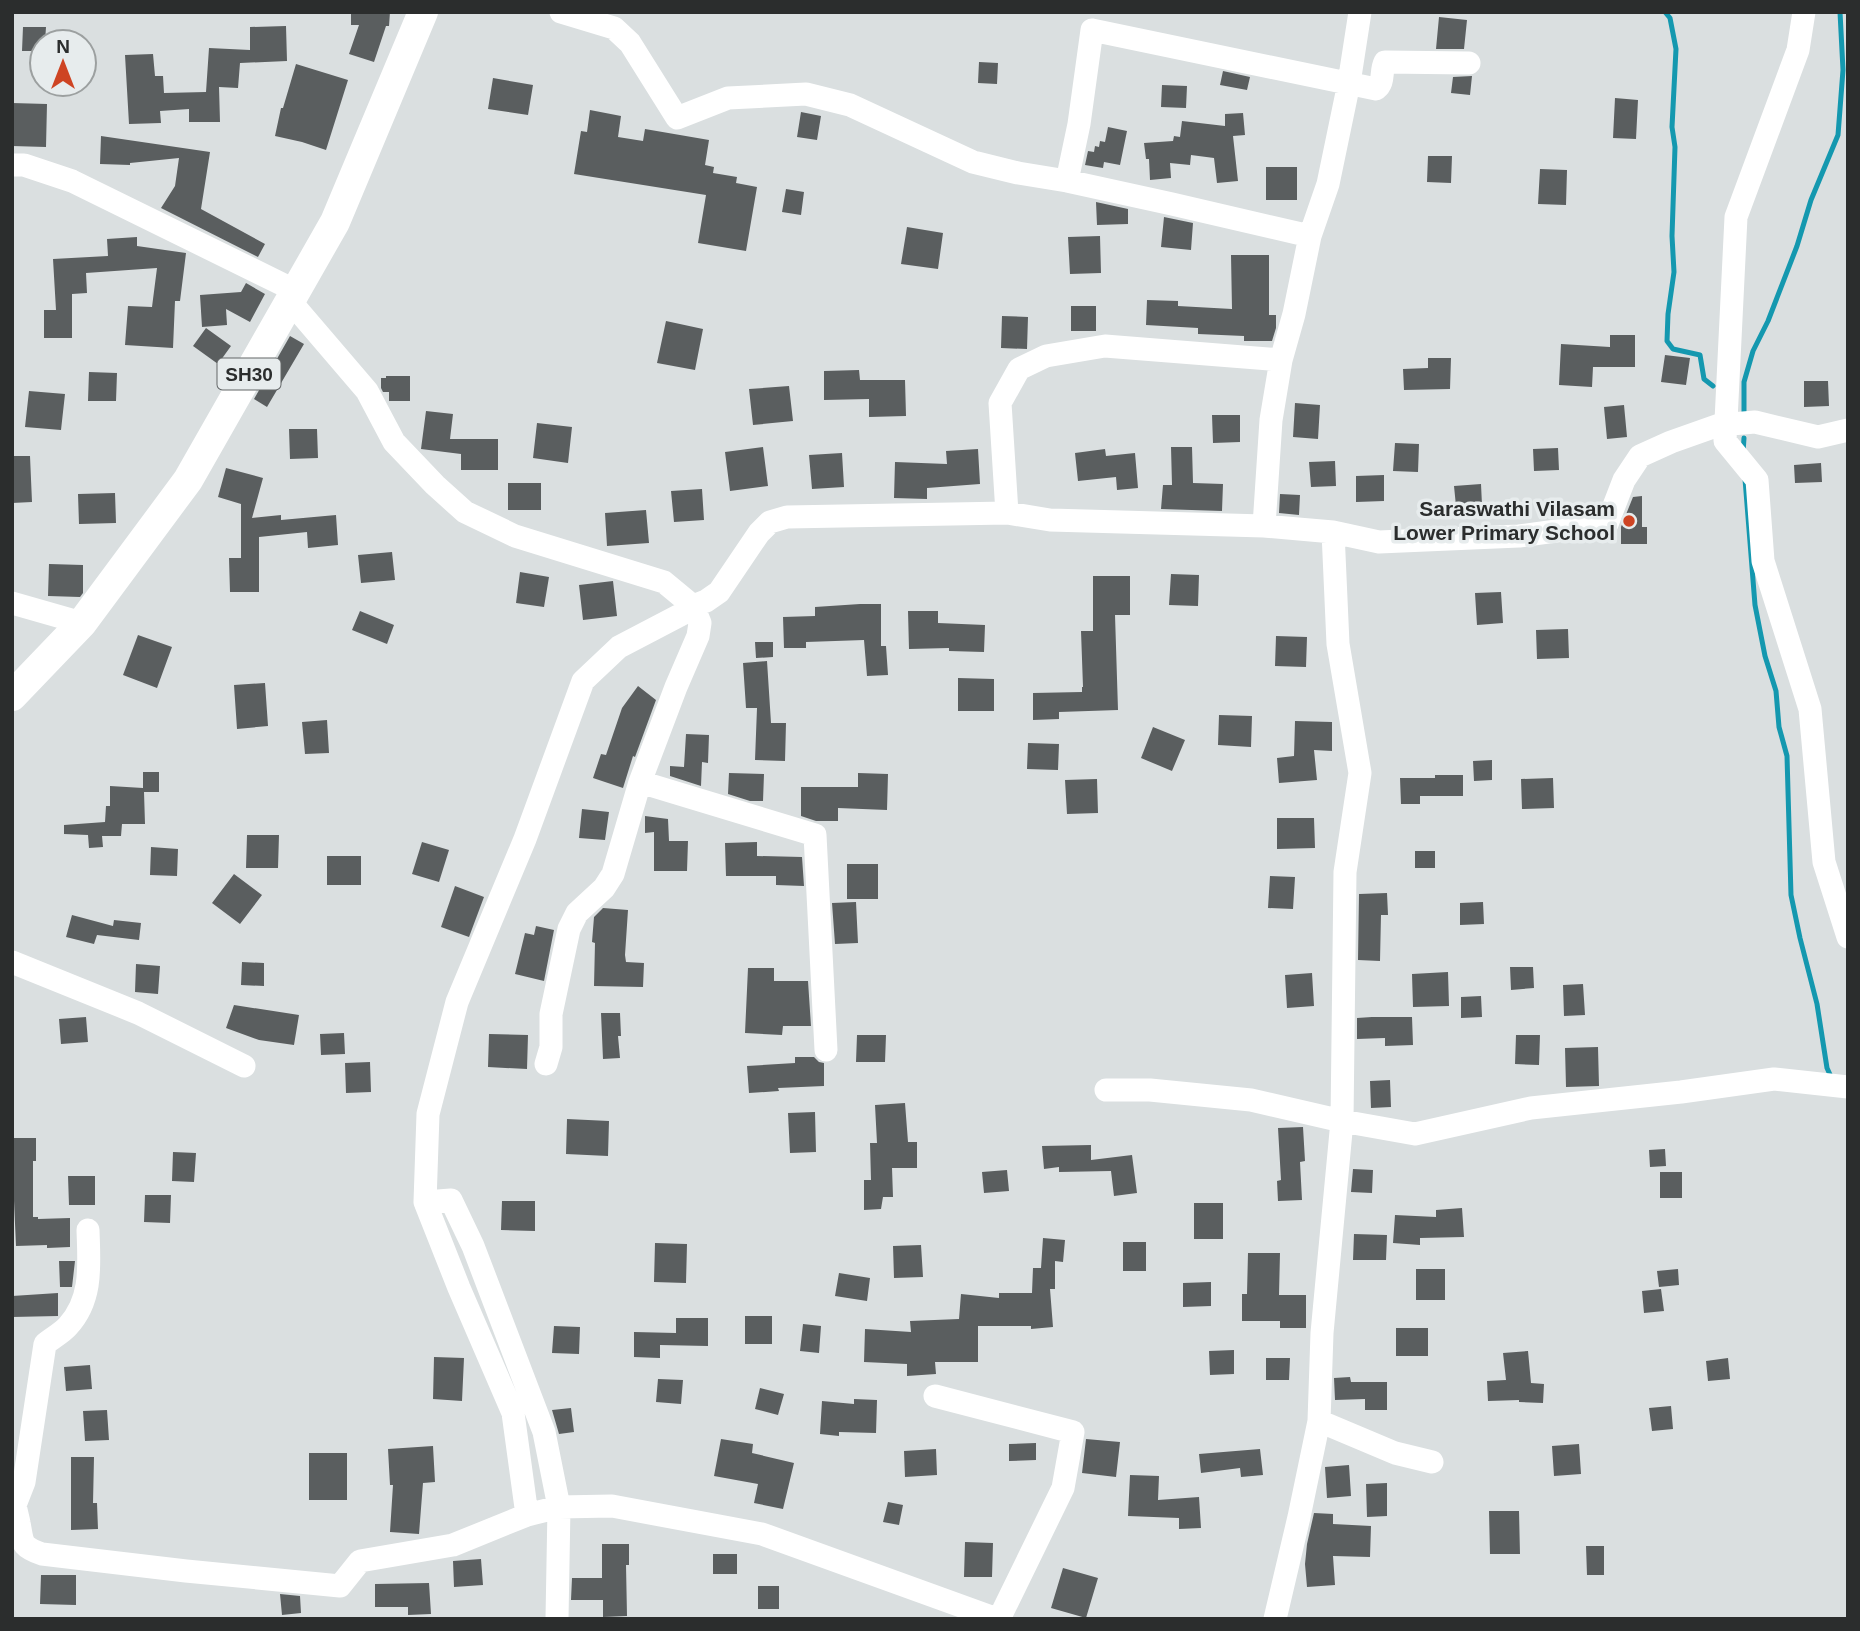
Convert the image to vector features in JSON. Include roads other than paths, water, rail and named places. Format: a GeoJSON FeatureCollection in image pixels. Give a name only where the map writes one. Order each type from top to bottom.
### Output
{"type":"FeatureCollection","features":[{"type":"Feature","properties":{"kind":"main road","name":"SH30"},"geometry":{"type":"LineString","coordinates":[[12,696],[82,624],[188,480],[335,222],[423,12]]}},
{"type":"Feature","properties":{"kind":"street"},"geometry":{"type":"LineString","coordinates":[[561,12],[614,28],[630,43],[677,118],[728,98],[806,94],[850,105],[973,162],[1310,236]]}},
{"type":"Feature","properties":{"kind":"street"},"geometry":{"type":"LineString","coordinates":[[1264,526],[1271,421],[1281,360],[1294,314],[1310,236],[1328,184],[1349,83],[1360,12]]}},
{"type":"Feature","properties":{"kind":"street"},"geometry":{"type":"LineString","coordinates":[[1804,12],[1798,50],[1736,217],[1725,440],[1756,481],[1763,561],[1810,709],[1824,863],[1848,937]]}},
{"type":"Feature","properties":{"kind":"street"},"geometry":{"type":"LineString","coordinates":[[1067,181],[1079,124],[1093,21],[1376,89],[1382,81],[1385,62],[1469,63]]}},
{"type":"Feature","properties":{"kind":"street"},"geometry":{"type":"LineString","coordinates":[[12,165],[24,165],[72,181],[293,296],[367,391],[394,442],[465,512],[515,536],[664,582],[693,606],[700,623],[698,636],[640,782],[614,874],[604,888],[577,913],[569,929],[551,1014],[551,1046],[545,1063]]}},
{"type":"Feature","properties":{"kind":"street"},"geometry":{"type":"LineString","coordinates":[[1007,513],[1000,403],[1019,369],[1046,356],[1105,346],[1281,360]]}},
{"type":"Feature","properties":{"kind":"street"},"geometry":{"type":"LineString","coordinates":[[527,1515],[513,1413],[464,1301],[425,1202],[428,1114],[457,1002],[526,839],[583,681],[619,647],[719,592],[759,533],[770,522],[787,517],[1007,513],[1049,520],[1264,526],[1334,532],[1378,542],[1519,536],[1607,524],[1624,480],[1640,456],[1718,425],[1755,422],[1818,438],[1848,430]]}},
{"type":"Feature","properties":{"kind":"street"},"geometry":{"type":"LineString","coordinates":[[1275,1619],[1319,1421],[1322,1333],[1342,1121],[1345,872],[1360,773],[1338,644],[1334,532]]}},
{"type":"Feature","properties":{"kind":"street"},"geometry":{"type":"LineString","coordinates":[[12,603],[82,624]]}},
{"type":"Feature","properties":{"kind":"street"},"geometry":{"type":"LineString","coordinates":[[640,782],[815,835],[826,1050]]}},
{"type":"Feature","properties":{"kind":"street"},"geometry":{"type":"LineString","coordinates":[[12,962],[138,1013],[244,1066]]}},
{"type":"Feature","properties":{"kind":"street"},"geometry":{"type":"LineString","coordinates":[[1106,1090],[1150,1090],[1251,1100],[1415,1134],[1531,1108],[1774,1079],[1848,1087]]}},
{"type":"Feature","properties":{"kind":"street"},"geometry":{"type":"LineString","coordinates":[[425,1202],[451,1200],[473,1246],[544,1432],[559,1507],[557,1619]]}},
{"type":"Feature","properties":{"kind":"street"},"geometry":{"type":"LineString","coordinates":[[88,1230],[88,1291],[67,1327],[45,1344],[24,1482],[13,1504],[19,1523],[20,1540],[28,1549],[41,1555],[340,1586],[360,1561],[453,1545],[527,1515],[559,1507],[612,1506],[762,1534],[998,1619],[1063,1488],[1073,1432],[935,1396]]}},
{"type":"Feature","properties":{"kind":"street"},"geometry":{"type":"LineString","coordinates":[[1319,1421],[1395,1453],[1432,1462]]}},
{"type":"Feature","properties":{"kind":"waterway"},"geometry":{"type":"LineString","coordinates":[[1665,12],[1670,18],[1676,49],[1672,127],[1675,147],[1672,236],[1674,272],[1667,341],[1673,349],[1700,355],[1704,379],[1713,386]]}},
{"type":"Feature","properties":{"kind":"waterway"},"geometry":{"type":"LineString","coordinates":[[1744,414],[1744,382],[1753,351],[1768,321],[1797,246],[1811,200],[1838,135],[1843,70],[1840,12]]}},
{"type":"Feature","properties":{"kind":"waterway"},"geometry":{"type":"LineString","coordinates":[[1743,453],[1744,438]]}},
{"type":"Feature","properties":{"kind":"waterway"},"geometry":{"type":"LineString","coordinates":[[1745,479],[1755,605],[1765,656],[1776,691],[1779,727],[1787,756],[1791,895],[1817,1004],[1827,1068],[1832,1079]]}},
{"type":"Feature","properties":{"kind":"place","name":"Saraswathi Vilasam Lower Primary School"},"geometry":{"type":"Point","coordinates":[1629,521]}}]}
